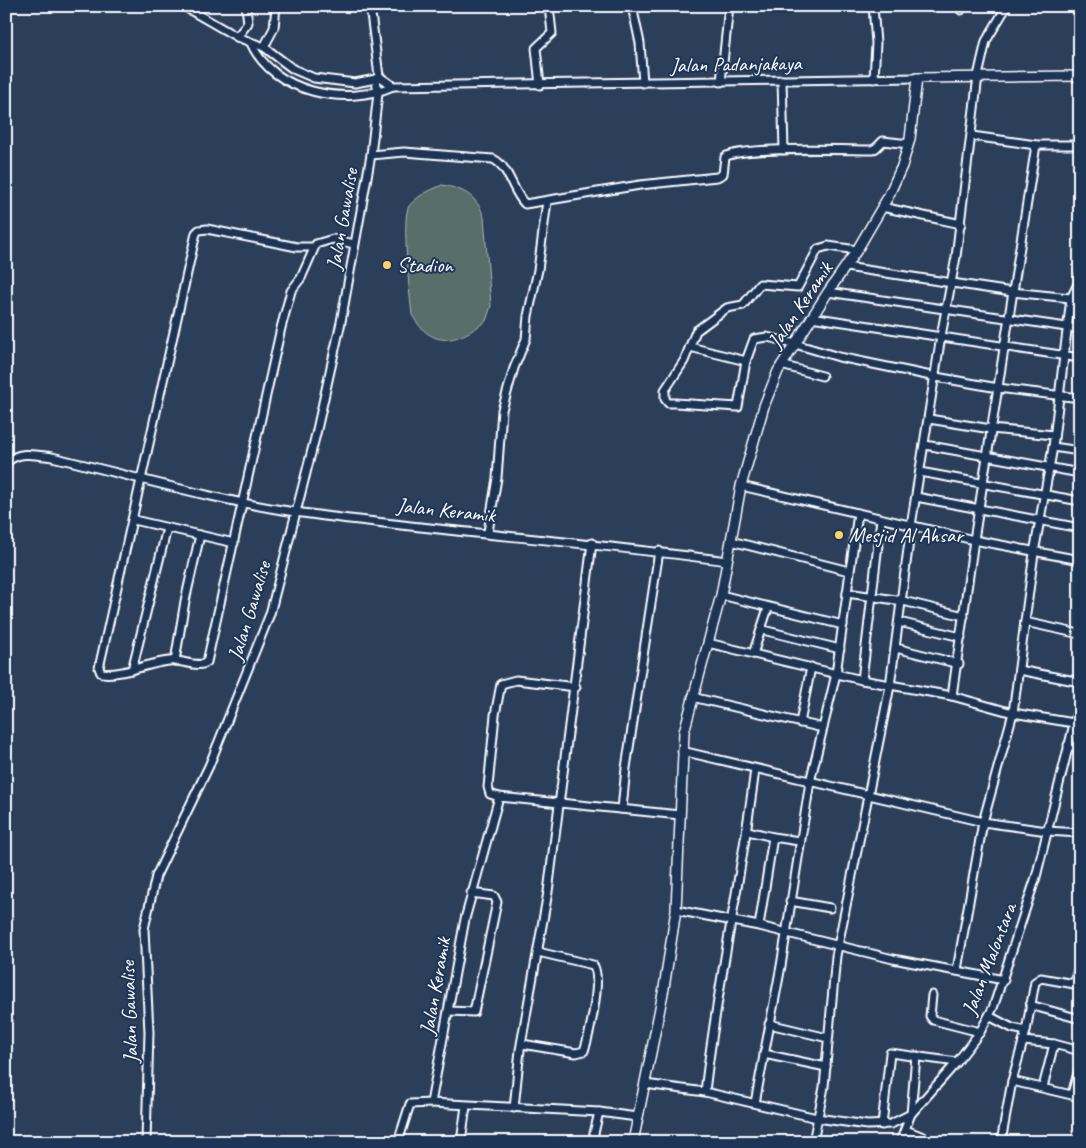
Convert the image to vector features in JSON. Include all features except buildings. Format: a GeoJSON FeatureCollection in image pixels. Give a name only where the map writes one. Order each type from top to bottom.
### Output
{"type":"FeatureCollection","features":[{"type":"Feature","properties":{"kind":"street"},"geometry":{"type":"LineString","coordinates":[[183,6],[237,37],[264,47],[293,69],[314,78],[351,83],[377,77],[393,86]]}},
{"type":"Feature","properties":{"kind":"street"},"geometry":{"type":"LineString","coordinates":[[237,37],[248,23],[246,6]]}},
{"type":"Feature","properties":{"kind":"street"},"geometry":{"type":"LineString","coordinates":[[264,47],[274,28],[276,6]]}},
{"type":"Feature","properties":{"kind":"street","name":"Jalan Gawalise"},"geometry":{"type":"LineString","coordinates":[[146,1142],[149,1032],[144,929],[148,902],[158,871],[209,766],[263,637],[296,512],[341,322],[371,155],[378,93],[370,6]]}},
{"type":"Feature","properties":{"kind":"street"},"geometry":{"type":"LineString","coordinates":[[540,85],[536,48],[552,33],[549,6]]}},
{"type":"Feature","properties":{"kind":"street"},"geometry":{"type":"LineString","coordinates":[[632,6],[641,47],[643,84]]}},
{"type":"Feature","properties":{"kind":"street"},"geometry":{"type":"LineString","coordinates":[[721,82],[729,6]]}},
{"type":"Feature","properties":{"kind":"street"},"geometry":{"type":"LineString","coordinates":[[873,6],[876,43],[874,79]]}},
{"type":"Feature","properties":{"kind":"street"},"geometry":{"type":"LineString","coordinates":[[813,1142],[826,1068],[838,946],[896,648],[911,526],[961,224],[978,76],[986,41],[1007,6]]}},
{"type":"Feature","properties":{"kind":"street"},"geometry":{"type":"LineString","coordinates":[[251,43],[258,58],[283,77],[306,90],[331,95],[359,96],[378,93],[393,86]]}},
{"type":"Feature","properties":{"kind":"street","name":"Jalan Padanjakaya"},"geometry":{"type":"LineString","coordinates":[[393,86],[643,84],[978,76],[1080,76]]}},
{"type":"Feature","properties":{"kind":"street","name":"Jalan Keramik"},"geometry":{"type":"LineString","coordinates":[[633,1142],[664,988],[676,910],[682,751],[692,697],[721,595],[741,486],[767,397],[781,366],[811,317],[857,250],[882,207],[902,166],[909,144],[917,78]]}},
{"type":"Feature","properties":{"kind":"street"},"geometry":{"type":"LineString","coordinates":[[782,80],[784,150]]}},
{"type":"Feature","properties":{"kind":"street"},"geometry":{"type":"LineString","coordinates":[[972,136],[1036,145],[1080,145]]}},
{"type":"Feature","properties":{"kind":"street"},"geometry":{"type":"LineString","coordinates":[[371,155],[413,153],[493,159],[501,165],[517,196],[524,203],[547,201],[640,185],[717,177],[723,174],[725,158],[729,155],[784,150],[872,150],[883,141],[909,144]]}},
{"type":"Feature","properties":{"kind":"street"},"geometry":{"type":"LineString","coordinates":[[952,696],[974,540],[1036,145]]}},
{"type":"Feature","properties":{"kind":"street"},"geometry":{"type":"LineString","coordinates":[[488,532],[497,478],[502,410],[514,368],[526,339],[547,201]]}},
{"type":"Feature","properties":{"kind":"street"},"geometry":{"type":"LineString","coordinates":[[882,207],[961,224]]}},
{"type":"Feature","properties":{"kind":"street"},"geometry":{"type":"LineString","coordinates":[[313,247],[297,247],[207,229],[198,230],[166,363],[134,520],[99,668],[102,674],[175,661],[201,664],[207,662],[289,296],[301,278],[313,247],[320,242],[330,239],[354,244]]}},
{"type":"Feature","properties":{"kind":"street"},"geometry":{"type":"LineString","coordinates":[[857,250],[828,246],[818,249],[798,287],[757,285],[743,305],[727,308],[699,328],[665,390],[664,397],[668,403],[738,406],[746,361],[754,339],[767,337],[839,357],[936,377],[998,388],[1080,398]]}},
{"type":"Feature","properties":{"kind":"street"},"geometry":{"type":"LineString","coordinates":[[846,267],[1012,292],[1080,299]]}},
{"type":"Feature","properties":{"kind":"street"},"geometry":{"type":"LineString","coordinates":[[957,970],[984,822],[1013,713],[1034,552],[1053,447],[1065,356],[1070,298],[1078,284],[1080,274]]}},
{"type":"Feature","properties":{"kind":"street"},"geometry":{"type":"LineString","coordinates":[[828,292],[1008,320],[1080,329]]}},
{"type":"Feature","properties":{"kind":"street"},"geometry":{"type":"LineString","coordinates":[[811,317],[1080,358]]}},
{"type":"Feature","properties":{"kind":"street"},"geometry":{"type":"LineString","coordinates":[[690,347],[746,361]]}},
{"type":"Feature","properties":{"kind":"street"},"geometry":{"type":"LineString","coordinates":[[781,366],[822,376]]}},
{"type":"Feature","properties":{"kind":"street"},"geometry":{"type":"LineString","coordinates":[[929,418],[992,429],[1054,435]]}},
{"type":"Feature","properties":{"kind":"street"},"geometry":{"type":"LineString","coordinates":[[924,445],[1080,473]]}},
{"type":"Feature","properties":{"kind":"street"},"geometry":{"type":"LineString","coordinates":[[1053,447],[1080,451]]}},
{"type":"Feature","properties":{"kind":"street","name":"Jalan Keramik"},"geometry":{"type":"LineString","coordinates":[[6,463],[15,456],[30,454],[143,478],[242,503],[296,512],[592,543],[727,560]]}},
{"type":"Feature","properties":{"kind":"street"},"geometry":{"type":"LineString","coordinates":[[920,472],[1080,501]]}},
{"type":"Feature","properties":{"kind":"street"},"geometry":{"type":"LineString","coordinates":[[741,486],[974,540],[1080,560]]}},
{"type":"Feature","properties":{"kind":"street"},"geometry":{"type":"LineString","coordinates":[[916,497],[1080,528]]}},
{"type":"Feature","properties":{"kind":"street"},"geometry":{"type":"LineString","coordinates":[[755,1103],[786,932],[799,841],[810,782],[836,674],[858,513]]}},
{"type":"Feature","properties":{"kind":"street"},"geometry":{"type":"LineString","coordinates":[[862,680],[881,519]]}},
{"type":"Feature","properties":{"kind":"street"},"geometry":{"type":"LineString","coordinates":[[134,520],[234,543]]}},
{"type":"Feature","properties":{"kind":"street"},"geometry":{"type":"LineString","coordinates":[[132,670],[167,528]]}},
{"type":"Feature","properties":{"kind":"street"},"geometry":{"type":"LineString","coordinates":[[175,661],[185,601],[200,535]]}},
{"type":"Feature","properties":{"kind":"street"},"geometry":{"type":"LineString","coordinates":[[732,541],[849,571]]}},
{"type":"Feature","properties":{"kind":"street"},"geometry":{"type":"LineString","coordinates":[[514,1108],[576,687],[592,543]]}},
{"type":"Feature","properties":{"kind":"street"},"geometry":{"type":"LineString","coordinates":[[622,809],[626,768],[659,551]]}},
{"type":"Feature","properties":{"kind":"street"},"geometry":{"type":"LineString","coordinates":[[847,593],[903,601],[964,616]]}},
{"type":"Feature","properties":{"kind":"street"},"geometry":{"type":"LineString","coordinates":[[721,595],[843,625]]}},
{"type":"Feature","properties":{"kind":"street"},"geometry":{"type":"LineString","coordinates":[[754,654],[763,630],[768,608]]}},
{"type":"Feature","properties":{"kind":"street"},"geometry":{"type":"LineString","coordinates":[[899,622],[961,637]]}},
{"type":"Feature","properties":{"kind":"street"},"geometry":{"type":"LineString","coordinates":[[1025,622],[1080,634]]}},
{"type":"Feature","properties":{"kind":"street"},"geometry":{"type":"LineString","coordinates":[[763,630],[840,649]]}},
{"type":"Feature","properties":{"kind":"street"},"geometry":{"type":"LineString","coordinates":[[708,643],[862,680],[952,696],[1013,713],[1074,723]]}},
{"type":"Feature","properties":{"kind":"street"},"geometry":{"type":"LineString","coordinates":[[896,648],[958,664]]}},
{"type":"Feature","properties":{"kind":"street"},"geometry":{"type":"LineString","coordinates":[[800,723],[812,667]]}},
{"type":"Feature","properties":{"kind":"street"},"geometry":{"type":"LineString","coordinates":[[1019,670],[1080,682]]}},
{"type":"Feature","properties":{"kind":"street"},"geometry":{"type":"LineString","coordinates":[[576,687],[516,680],[501,684],[497,696],[488,786],[490,794],[498,797],[559,804],[680,815]]}},
{"type":"Feature","properties":{"kind":"street"},"geometry":{"type":"LineString","coordinates":[[692,697],[823,728]]}},
{"type":"Feature","properties":{"kind":"street","name":"Jalan Malontara"},"geometry":{"type":"LineString","coordinates":[[645,1084],[705,1092],[817,1118],[882,1125],[900,1121],[910,1114],[957,1062],[980,1032],[1004,980],[1030,899],[1080,700]]}},
{"type":"Feature","properties":{"kind":"street"},"geometry":{"type":"LineString","coordinates":[[1068,745],[1080,748]]}},
{"type":"Feature","properties":{"kind":"street"},"geometry":{"type":"LineString","coordinates":[[682,751],[984,822],[1048,831],[1080,833]]}},
{"type":"Feature","properties":{"kind":"street"},"geometry":{"type":"LineString","coordinates":[[705,1092],[711,1043],[748,831],[755,769]]}},
{"type":"Feature","properties":{"kind":"street","name":"Jalan Keramik"},"geometry":{"type":"LineString","coordinates":[[431,1103],[471,893],[498,797]]}},
{"type":"Feature","properties":{"kind":"street"},"geometry":{"type":"LineString","coordinates":[[748,831],[799,841]]}},
{"type":"Feature","properties":{"kind":"street"},"geometry":{"type":"LineString","coordinates":[[759,926],[773,837]]}},
{"type":"Feature","properties":{"kind":"street"},"geometry":{"type":"LineString","coordinates":[[448,1011],[472,1014],[474,1012],[497,902],[494,896],[471,893]]}},
{"type":"Feature","properties":{"kind":"street"},"geometry":{"type":"LineString","coordinates":[[790,901],[830,908]]}},
{"type":"Feature","properties":{"kind":"street"},"geometry":{"type":"LineString","coordinates":[[676,910],[786,932],[926,966],[957,970],[1004,980]]}},
{"type":"Feature","properties":{"kind":"street"},"geometry":{"type":"LineString","coordinates":[[522,1044],[576,1053],[584,1051],[595,996],[597,975],[593,965],[538,952]]}},
{"type":"Feature","properties":{"kind":"street"},"geometry":{"type":"LineString","coordinates":[[1001,1142],[1012,1081],[1038,979],[1077,985],[1080,961]]}},
{"type":"Feature","properties":{"kind":"street"},"geometry":{"type":"LineString","coordinates":[[932,995],[930,1016],[933,1020],[980,1032]]}},
{"type":"Feature","properties":{"kind":"street"},"geometry":{"type":"LineString","coordinates":[[1030,1005],[1080,1019]]}},
{"type":"Feature","properties":{"kind":"street"},"geometry":{"type":"LineString","coordinates":[[989,1016],[1012,1028],[1026,1031]]}},
{"type":"Feature","properties":{"kind":"street"},"geometry":{"type":"LineString","coordinates":[[769,1024],[828,1038]]}},
{"type":"Feature","properties":{"kind":"street"},"geometry":{"type":"LineString","coordinates":[[1023,1041],[1054,1044],[1080,1051]]}},
{"type":"Feature","properties":{"kind":"street"},"geometry":{"type":"LineString","coordinates":[[1042,1087],[1054,1044]]}},
{"type":"Feature","properties":{"kind":"street"},"geometry":{"type":"LineString","coordinates":[[882,1125],[890,1053],[957,1062]]}},
{"type":"Feature","properties":{"kind":"street"},"geometry":{"type":"LineString","coordinates":[[764,1054],[826,1068]]}},
{"type":"Feature","properties":{"kind":"street"},"geometry":{"type":"LineString","coordinates":[[900,1142],[906,1130],[910,1114],[916,1056]]}},
{"type":"Feature","properties":{"kind":"street"},"geometry":{"type":"LineString","coordinates":[[1072,1094],[1080,1066]]}},
{"type":"Feature","properties":{"kind":"street"},"geometry":{"type":"LineString","coordinates":[[1012,1081],[1080,1097]]}},
{"type":"Feature","properties":{"kind":"street"},"geometry":{"type":"LineString","coordinates":[[398,1142],[410,1104],[431,1103],[599,1112],[637,1117]]}},
{"type":"Feature","properties":{"kind":"street"},"geometry":{"type":"LineString","coordinates":[[461,1142],[466,1106]]}},
{"type":"Feature","properties":{"kind":"street"},"geometry":{"type":"LineString","coordinates":[[592,1142],[599,1112]]}},
{"type":"Feature","properties":{"kind":"street"},"geometry":{"type":"LineString","coordinates":[[906,1130],[936,1142]]}},
{"type":"Feature","properties":{"kind":"green space"},"geometry":{"type":"Polygon","coordinates":[[[442,185],[463,191],[469,195],[478,204],[484,217],[491,306],[486,321],[466,334],[446,339],[428,334],[412,315],[406,241],[409,206],[420,196],[442,185]]]}},
{"type":"Feature","properties":{"kind":"place","name":"Stadion"},"geometry":{"type":"Point","coordinates":[387,265]}},
{"type":"Feature","properties":{"kind":"place","name":"Mesjid Al Ahsar"},"geometry":{"type":"Point","coordinates":[839,535]}}]}
